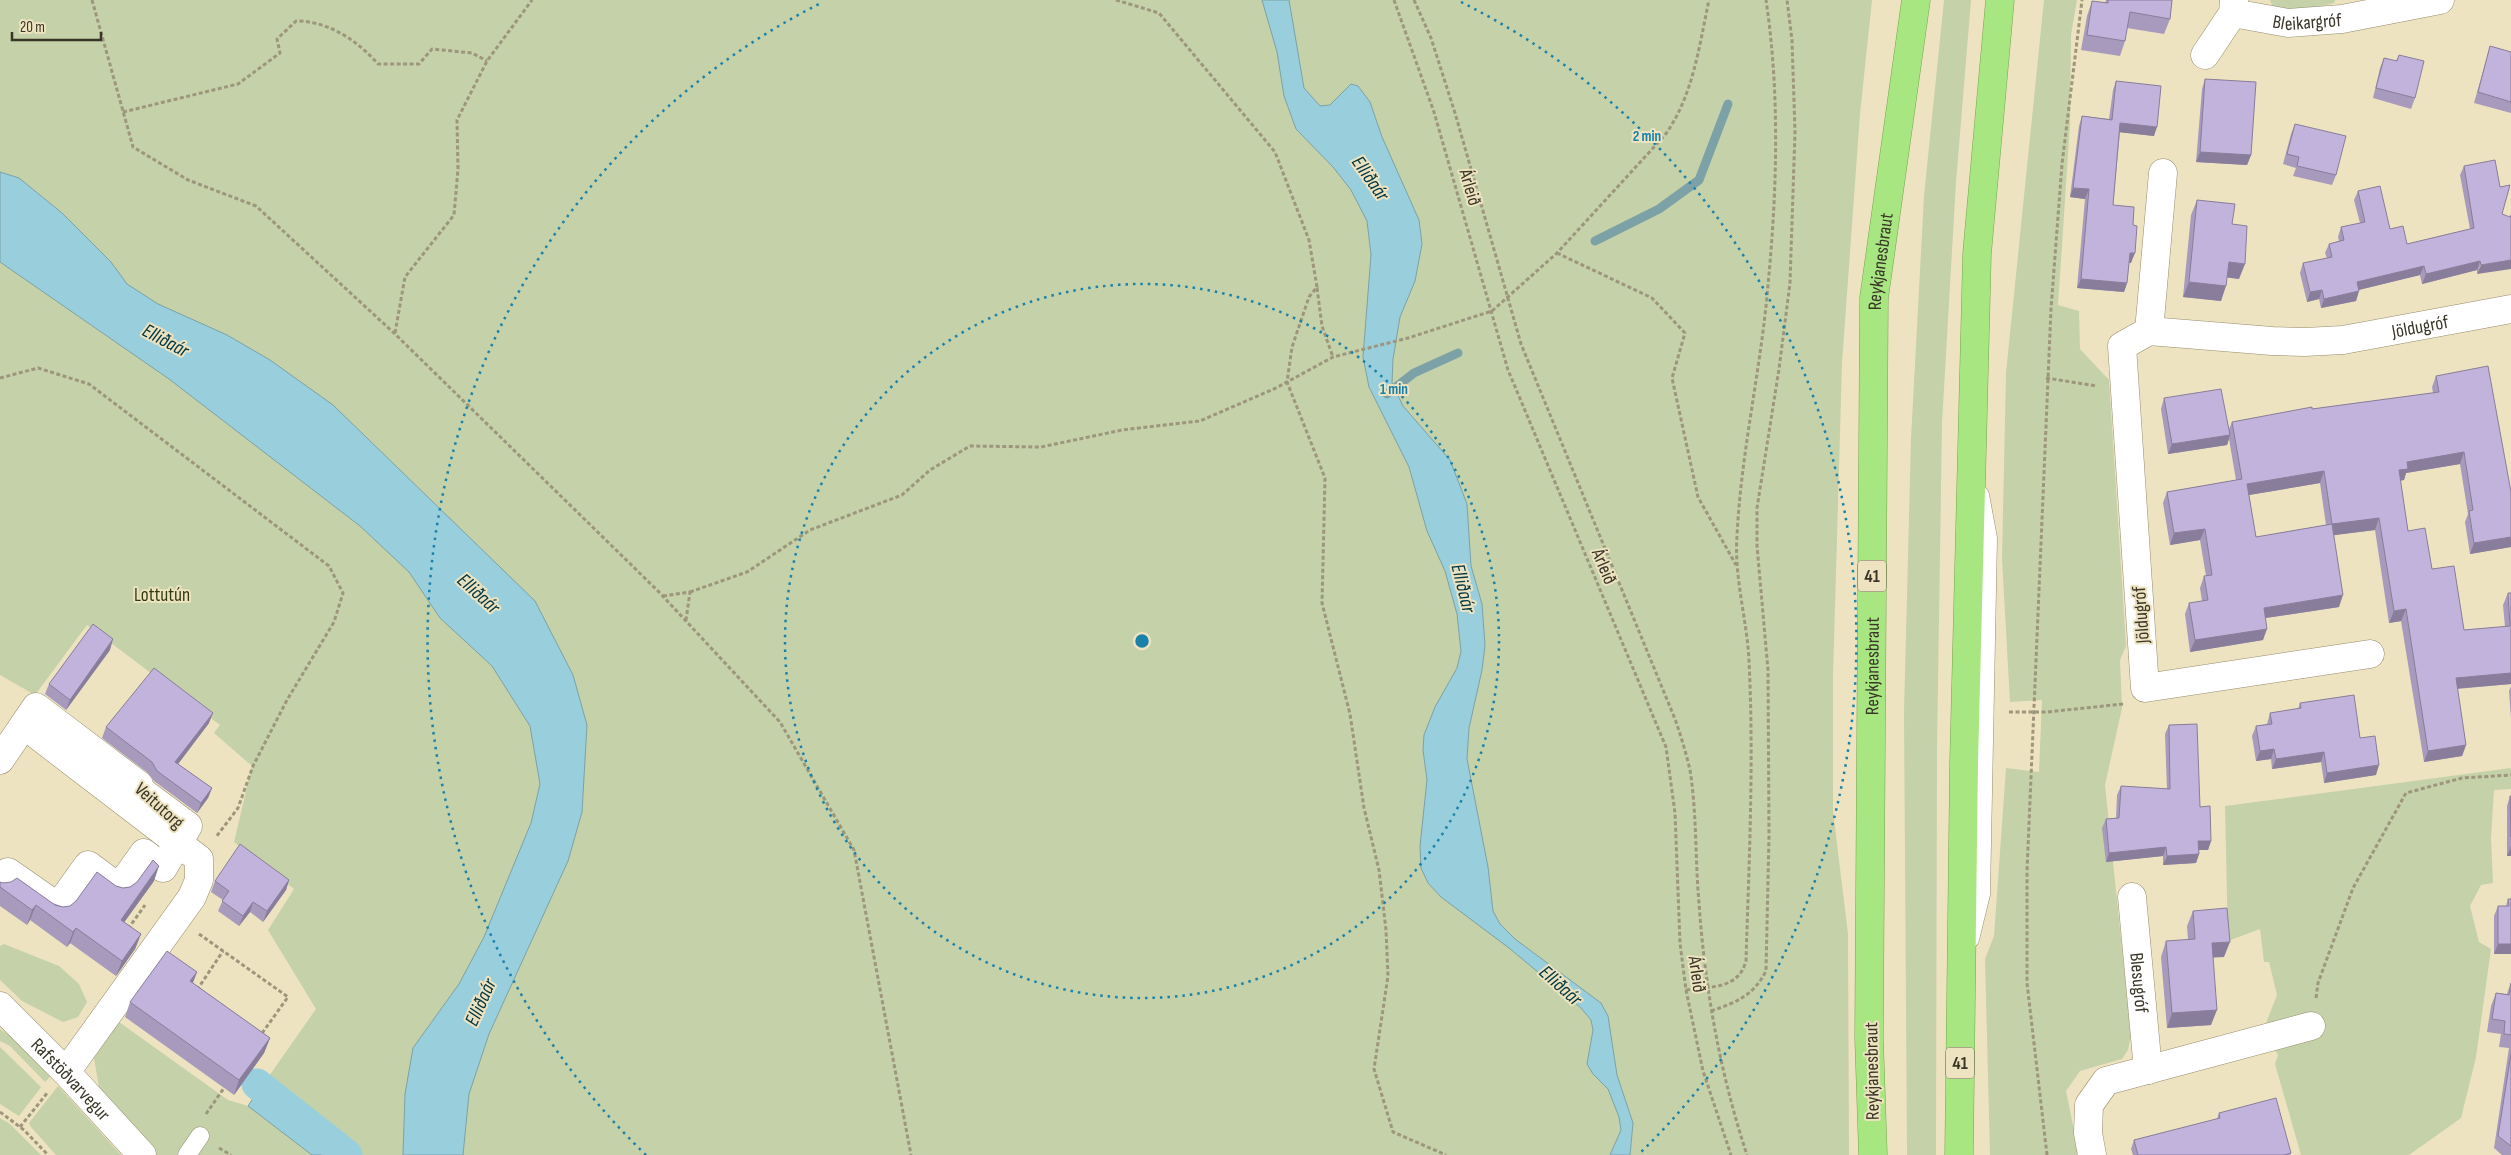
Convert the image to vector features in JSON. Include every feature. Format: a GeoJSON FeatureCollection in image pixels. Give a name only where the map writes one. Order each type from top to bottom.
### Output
{"type":"FeatureCollection","features":[{"type":"Feature","properties":{"kind":"highway","name":"Reykjanesbraut"},"geometry":{"type":"LineString","coordinates":[[1873,1155],[1869,1038],[1874,298],[1916,0]]}},
{"type":"Feature","properties":{"kind":"highway","name":"41"},"geometry":{"type":"LineString","coordinates":[[1959,1155],[1977,254],[2000,0]]}},
{"type":"Feature","properties":{"kind":"street","name":"Bleikargróf"},"geometry":{"type":"LineString","coordinates":[[2205,55],[2234,6],[2288,23],[2342,19],[2440,0]]}},
{"type":"Feature","properties":{"kind":"street"},"geometry":{"type":"LineString","coordinates":[[2149,331],[2163,173]]}},
{"type":"Feature","properties":{"kind":"street","name":"Jöldugróf"},"geometry":{"type":"LineString","coordinates":[[2370,654],[2145,688],[2122,346],[2149,331],[2305,342],[2343,340],[2511,309]]}},
{"type":"Feature","properties":{"kind":"street"},"geometry":{"type":"LineString","coordinates":[[0,760],[24,725],[199,859],[198,880],[192,896],[66,1072]]}},
{"type":"Feature","properties":{"kind":"street","name":"Veitutorg"},"geometry":{"type":"LineString","coordinates":[[0,883],[8,872],[58,907],[88,865],[119,888],[144,854],[163,868],[178,843]]}},
{"type":"Feature","properties":{"kind":"street","name":"Blesugróf"},"geometry":{"type":"LineString","coordinates":[[2132,897],[2148,1070]]}},
{"type":"Feature","properties":{"kind":"street","name":"Rafstöðvarvegur"},"geometry":{"type":"LineString","coordinates":[[0,1006],[66,1072],[142,1155]]}},
{"type":"Feature","properties":{"kind":"street"},"geometry":{"type":"LineString","coordinates":[[2092,1155],[2088,1133],[2089,1106],[2106,1081],[2311,1026]]}},
{"type":"Feature","properties":{"kind":"lane"},"geometry":{"type":"LineString","coordinates":[[187,1155],[200,1136]]}},
{"type":"Feature","properties":{"kind":"path"},"geometry":{"type":"LineString","coordinates":[[92,0],[133,146],[188,180],[256,206],[395,334],[663,596],[780,722],[854,850],[911,1155]]}},
{"type":"Feature","properties":{"kind":"path"},"geometry":{"type":"LineString","coordinates":[[395,334],[405,277],[454,215],[458,169],[457,120],[487,61],[532,0]]}},
{"type":"Feature","properties":{"kind":"path"},"geometry":{"type":"LineString","coordinates":[[1116,0],[1159,13],[1275,152],[1310,240],[1322,326],[1333,357]]}},
{"type":"Feature","properties":{"kind":"path","name":"Árleið"},"geometry":{"type":"LineString","coordinates":[[1394,0],[1434,112],[1492,311],[1497,338],[1520,401],[1666,747],[1674,813],[1680,943],[1686,990],[1703,1071],[1731,1155]]}},
{"type":"Feature","properties":{"kind":"path","name":"Árleið"},"geometry":{"type":"LineString","coordinates":[[1414,0],[1430,38],[1455,113],[1521,344],[1591,510],[1675,719],[1685,751],[1694,804],[1706,986],[1732,1110],[1748,1155]]}},
{"type":"Feature","properties":{"kind":"path"},"geometry":{"type":"LineString","coordinates":[[663,596],[690,592],[747,572],[810,530],[902,495],[930,470],[970,446],[1041,447],[1122,430],[1200,422],[1287,382],[1333,357],[1408,338],[1492,311],[1507,300],[1557,253],[1665,135],[1678,117],[1697,58],[1709,0]]}},
{"type":"Feature","properties":{"kind":"path"},"geometry":{"type":"LineString","coordinates":[[1686,990],[1731,983],[1738,978],[1746,962],[1751,727],[1749,658],[1737,565],[1740,490],[1768,286],[1773,203],[1776,123],[1773,43],[1766,0]]}},
{"type":"Feature","properties":{"kind":"path"},"geometry":{"type":"LineString","coordinates":[[1711,1011],[1732,1004],[1758,987],[1766,971],[1769,835],[1768,670],[1757,546],[1756,508],[1779,369],[1790,283],[1795,132],[1792,40],[1786,0]]}},
{"type":"Feature","properties":{"kind":"path"},"geometry":{"type":"LineString","coordinates":[[2047,1155],[2027,983],[2026,871],[2035,712],[2046,378],[2062,164],[2082,0]]}},
{"type":"Feature","properties":{"kind":"path"},"geometry":{"type":"LineString","coordinates":[[123,112],[238,84],[280,53],[276,39],[296,21],[312,21],[345,35],[368,52],[378,64],[420,64],[432,49],[472,53],[487,61]]}},
{"type":"Feature","properties":{"kind":"path"},"geometry":{"type":"LineString","coordinates":[[1557,253],[1588,270],[1652,298],[1686,333],[1672,378],[1698,497],[1737,565]]}},
{"type":"Feature","properties":{"kind":"path"},"geometry":{"type":"LineString","coordinates":[[1317,287],[1309,298],[1292,347],[1287,382],[1325,478],[1322,603],[1350,714],[1364,808],[1379,870],[1386,930],[1388,976],[1374,1069],[1393,1132],[1446,1155]]}},
{"type":"Feature","properties":{"kind":"path"},"geometry":{"type":"LineString","coordinates":[[0,378],[38,368],[89,384],[329,566],[343,593],[334,622],[287,700],[253,766],[238,808],[199,859]]}},
{"type":"Feature","properties":{"kind":"path"},"geometry":{"type":"LineString","coordinates":[[2046,378],[2092,385]]}},
{"type":"Feature","properties":{"kind":"path"},"geometry":{"type":"LineString","coordinates":[[686,621],[690,592]]}},
{"type":"Feature","properties":{"kind":"path"},"geometry":{"type":"LineString","coordinates":[[2018,712],[2094,708]]}},
{"type":"Feature","properties":{"kind":"path"},"geometry":{"type":"LineString","coordinates":[[2311,1026],[2318,983],[2348,901],[2406,794],[2462,778],[2511,775]]}},
{"type":"Feature","properties":{"kind":"path"},"geometry":{"type":"LineString","coordinates":[[152,952],[125,933],[150,899],[288,997],[259,1038]]}},
{"type":"Feature","properties":{"kind":"path"},"geometry":{"type":"LineString","coordinates":[[194,994],[224,952]]}},
{"type":"Feature","properties":{"kind":"path"},"geometry":{"type":"LineString","coordinates":[[20,1127],[66,1072]]}},
{"type":"Feature","properties":{"kind":"path"},"geometry":{"type":"LineString","coordinates":[[200,1136],[202,1120],[224,1088]]}},
{"type":"Feature","properties":{"kind":"path"},"geometry":{"type":"LineString","coordinates":[[0,1112],[20,1127],[48,1155]]}},
{"type":"Feature","properties":{"kind":"green space","name":"Lottutún"},"geometry":{"type":"Polygon","coordinates":[[[0,0],[1872,0],[1860,114],[1842,363],[1833,677],[1833,811],[1848,934],[1849,1155],[156,1155],[100,1093],[94,1058],[119,1022],[228,1100],[248,1106],[316,1009],[268,930],[294,889],[234,842],[252,766],[214,733],[220,725],[87,625],[35,695],[0,675],[0,0]]]}},
{"type":"Feature","properties":{"kind":"green space"},"geometry":{"type":"Polygon","coordinates":[[[1944,0],[1971,0],[1956,182],[1942,423],[1937,749],[1936,1155],[1907,1155],[1904,712],[1911,439],[1924,196],[1944,0]]]}},
{"type":"Feature","properties":{"kind":"green space"},"geometry":{"type":"Polygon","coordinates":[[[2044,0],[2077,0],[2071,35],[2070,125],[2058,305],[2079,311],[2080,349],[2109,380],[2126,646],[2120,660],[2122,708],[2105,785],[2131,1035],[2128,1050],[2122,1059],[2080,1071],[2066,1091],[2079,1155],[1990,1155],[1985,959],[1994,936],[2006,768],[2039,772],[2042,700],[2010,702],[2002,559],[2006,373],[2044,0]]]}},
{"type":"Feature","properties":{"kind":"green space"},"geometry":{"type":"Polygon","coordinates":[[[2270,0],[2335,0],[2334,3],[2296,12],[2273,8],[2270,0]]]}},
{"type":"Feature","properties":{"kind":"green space"},"geometry":{"type":"Polygon","coordinates":[[[2511,768],[2511,789],[2494,790],[2491,838],[2493,883],[2481,885],[2470,906],[2479,942],[2491,949],[2476,1057],[2461,1118],[2409,1155],[2301,1155],[2275,1064],[2278,1055],[2263,1031],[2277,995],[2269,962],[2264,962],[2260,929],[2228,941],[2225,806],[2511,768]]]}},
{"type":"Feature","properties":{"kind":"green space"},"geometry":{"type":"Polygon","coordinates":[[[4,944],[59,966],[79,984],[87,1002],[78,1017],[63,1022],[22,1001],[0,980],[0,946],[4,944]]]}},
{"type":"Feature","properties":{"kind":"green space"},"geometry":{"type":"Polygon","coordinates":[[[0,1029],[16,1040],[50,1077],[45,1082],[10,1046],[0,1041],[0,1029]]]}},
{"type":"Feature","properties":{"kind":"green space"},"geometry":{"type":"Polygon","coordinates":[[[0,1047],[41,1087],[19,1116],[0,1104],[0,1047]]]}},
{"type":"Feature","properties":{"kind":"green space"},"geometry":{"type":"Polygon","coordinates":[[[58,1086],[121,1155],[56,1155],[29,1123],[58,1086]]]}},
{"type":"Feature","properties":{"kind":"green space"},"geometry":{"type":"Polygon","coordinates":[[[0,1118],[10,1124],[41,1155],[0,1155],[0,1118]]]}},
{"type":"Feature","properties":{"kind":"water","name":"Elliðaár"},"geometry":{"type":"Polygon","coordinates":[[[1262,0],[1289,0],[1304,88],[1320,106],[1330,105],[1351,84],[1358,86],[1370,102],[1382,137],[1419,220],[1422,244],[1415,281],[1400,317],[1393,359],[1392,383],[1403,406],[1450,460],[1467,504],[1471,566],[1482,604],[1485,645],[1482,670],[1469,728],[1467,759],[1488,867],[1493,911],[1500,924],[1515,939],[1601,1003],[1608,1016],[1617,1075],[1633,1123],[1630,1155],[1610,1155],[1621,1130],[1619,1117],[1608,1089],[1593,1074],[1587,1064],[1593,1030],[1591,1020],[1581,1008],[1509,948],[1441,897],[1428,883],[1421,868],[1420,846],[1427,780],[1423,750],[1424,735],[1435,707],[1457,668],[1461,651],[1457,614],[1445,571],[1427,531],[1409,467],[1369,387],[1363,357],[1371,255],[1367,221],[1351,190],[1333,167],[1296,129],[1284,96],[1277,52],[1262,0]]]}},
{"type":"Feature","properties":{"kind":"water","name":"Elliðaár"},"geometry":{"type":"Polygon","coordinates":[[[0,172],[19,178],[62,213],[111,262],[127,284],[158,304],[227,335],[270,360],[333,405],[535,601],[573,675],[587,725],[582,812],[568,861],[489,1034],[469,1094],[463,1155],[403,1155],[405,1094],[413,1048],[459,984],[484,937],[531,823],[540,784],[530,726],[492,666],[440,618],[409,572],[360,526],[169,379],[0,262],[0,172]]]}},
{"type":"Feature","properties":{"kind":"water"},"geometry":{"type":"Polygon","coordinates":[[[267,1077],[360,1155],[312,1155],[248,1106],[267,1077]]]}},
{"type":"Feature","properties":{"kind":"building"},"geometry":{"type":"Polygon","coordinates":[[[2108,0],[2172,0],[2170,19],[2130,12],[2125,41],[2087,35],[2092,1],[2108,3],[2108,0]]]}},
{"type":"Feature","properties":{"kind":"building"},"geometry":{"type":"Polygon","coordinates":[[[2490,46],[2511,52],[2511,102],[2478,92],[2490,46]]]}},
{"type":"Feature","properties":{"kind":"building"},"geometry":{"type":"Polygon","coordinates":[[[2399,55],[2424,61],[2415,98],[2376,88],[2384,58],[2397,61],[2399,55]]]}},
{"type":"Feature","properties":{"kind":"building"},"geometry":{"type":"Polygon","coordinates":[[[2205,79],[2256,82],[2251,155],[2200,152],[2205,79]]]}},
{"type":"Feature","properties":{"kind":"building"},"geometry":{"type":"Polygon","coordinates":[[[2116,81],[2161,86],[2157,127],[2120,123],[2113,205],[2134,207],[2133,225],[2137,226],[2135,253],[2130,253],[2127,283],[2081,279],[2089,189],[2073,188],[2082,116],[2112,120],[2116,81]]]}},
{"type":"Feature","properties":{"kind":"building"},"geometry":{"type":"Polygon","coordinates":[[[2295,124],[2346,136],[2336,175],[2297,166],[2299,157],[2287,154],[2295,124]]]}},
{"type":"Feature","properties":{"kind":"building"},"geometry":{"type":"Polygon","coordinates":[[[2495,160],[2500,187],[2510,185],[2502,214],[2510,217],[2511,215],[2511,260],[2481,265],[2480,261],[2426,274],[2424,266],[2357,282],[2359,291],[2324,299],[2322,290],[2310,292],[2303,263],[2332,257],[2329,244],[2344,240],[2341,227],[2365,222],[2358,191],[2380,186],[2390,229],[2403,226],[2407,244],[2474,228],[2464,166],[2495,160]]]}},
{"type":"Feature","properties":{"kind":"building"},"geometry":{"type":"Polygon","coordinates":[[[2197,200],[2235,204],[2232,224],[2247,226],[2245,264],[2229,262],[2226,286],[2189,282],[2197,200]]]}},
{"type":"Feature","properties":{"kind":"building"},"geometry":{"type":"Polygon","coordinates":[[[2488,366],[2511,492],[2511,537],[2474,543],[2469,511],[2473,510],[2464,452],[2407,462],[2408,469],[2399,470],[2408,531],[2425,528],[2432,569],[2454,566],[2464,630],[2510,626],[2508,593],[2511,593],[2511,673],[2456,678],[2466,745],[2428,751],[2406,609],[2394,611],[2379,518],[2332,524],[2343,595],[2264,608],[2267,629],[2195,640],[2189,603],[2208,600],[2204,576],[2212,575],[2205,529],[2174,533],[2167,492],[2242,479],[2232,422],[2312,407],[2312,409],[2439,392],[2436,376],[2488,366]],[[2324,471],[2247,484],[2256,537],[2332,524],[2324,471]]]}},
{"type":"Feature","properties":{"kind":"building"},"geometry":{"type":"Polygon","coordinates":[[[2221,389],[2230,435],[2172,444],[2164,398],[2221,389]]]}},
{"type":"Feature","properties":{"kind":"building"},"geometry":{"type":"Polygon","coordinates":[[[93,624],[113,639],[70,700],[49,684],[93,624]]]}},
{"type":"Feature","properties":{"kind":"building"},"geometry":{"type":"Polygon","coordinates":[[[154,668],[213,713],[175,762],[212,788],[201,803],[157,771],[152,762],[106,727],[154,668]]]}},
{"type":"Feature","properties":{"kind":"building"},"geometry":{"type":"Polygon","coordinates":[[[2354,695],[2360,738],[2375,736],[2379,765],[2327,773],[2324,752],[2276,759],[2274,749],[2260,751],[2256,726],[2272,724],[2270,713],[2301,708],[2300,703],[2354,695]]]}},
{"type":"Feature","properties":{"kind":"building"},"geometry":{"type":"Polygon","coordinates":[[[2197,724],[2200,807],[2210,806],[2211,841],[2198,841],[2199,854],[2167,856],[2166,847],[2109,853],[2106,819],[2119,818],[2121,786],[2170,789],[2169,725],[2197,724]]]}},
{"type":"Feature","properties":{"kind":"building"},"geometry":{"type":"Polygon","coordinates":[[[2510,796],[2511,796],[2511,837],[2510,796]]]}},
{"type":"Feature","properties":{"kind":"building"},"geometry":{"type":"Polygon","coordinates":[[[240,844],[289,880],[267,911],[253,902],[243,916],[222,901],[229,891],[215,881],[240,844]]]}},
{"type":"Feature","properties":{"kind":"building"},"geometry":{"type":"Polygon","coordinates":[[[153,860],[159,866],[121,920],[141,934],[122,961],[76,928],[73,932],[36,905],[32,910],[0,887],[0,882],[11,882],[17,878],[55,905],[70,906],[76,901],[97,872],[116,886],[130,887],[137,882],[153,860]]]}},
{"type":"Feature","properties":{"kind":"building"},"geometry":{"type":"Polygon","coordinates":[[[2508,899],[2511,899],[2511,944],[2498,944],[2498,906],[2509,906],[2508,899]]]}},
{"type":"Feature","properties":{"kind":"building"},"geometry":{"type":"Polygon","coordinates":[[[2227,908],[2230,942],[2212,943],[2217,1010],[2172,1013],[2166,941],[2195,939],[2193,911],[2227,908]]]}},
{"type":"Feature","properties":{"kind":"building"},"geometry":{"type":"Polygon","coordinates":[[[167,951],[197,972],[190,981],[270,1038],[239,1080],[130,1002],[167,951]]]}},
{"type":"Feature","properties":{"kind":"building"},"geometry":{"type":"Polygon","coordinates":[[[2511,983],[2511,1035],[2504,1034],[2505,1021],[2492,1019],[2496,993],[2509,995],[2511,983]]]}},
{"type":"Feature","properties":{"kind":"building"},"geometry":{"type":"Polygon","coordinates":[[[2511,1054],[2511,1146],[2498,1136],[2511,1054]]]}},
{"type":"Feature","properties":{"kind":"building"},"geometry":{"type":"Polygon","coordinates":[[[2276,1098],[2291,1153],[2284,1155],[2138,1155],[2134,1140],[2220,1118],[2219,1113],[2276,1098]]]}},
{"type":"Feature","properties":{"kind":"waterway"},"geometry":{"type":"LineString","coordinates":[[1595,241],[1659,209],[1699,180],[1728,104]]}},
{"type":"Feature","properties":{"kind":"waterway"},"geometry":{"type":"LineString","coordinates":[[1387,394],[1414,373],[1458,353]]}},
{"type":"Feature","properties":{"kind":"waterway"},"geometry":{"type":"LineString","coordinates":[[257,1084],[347,1155]]}}]}
